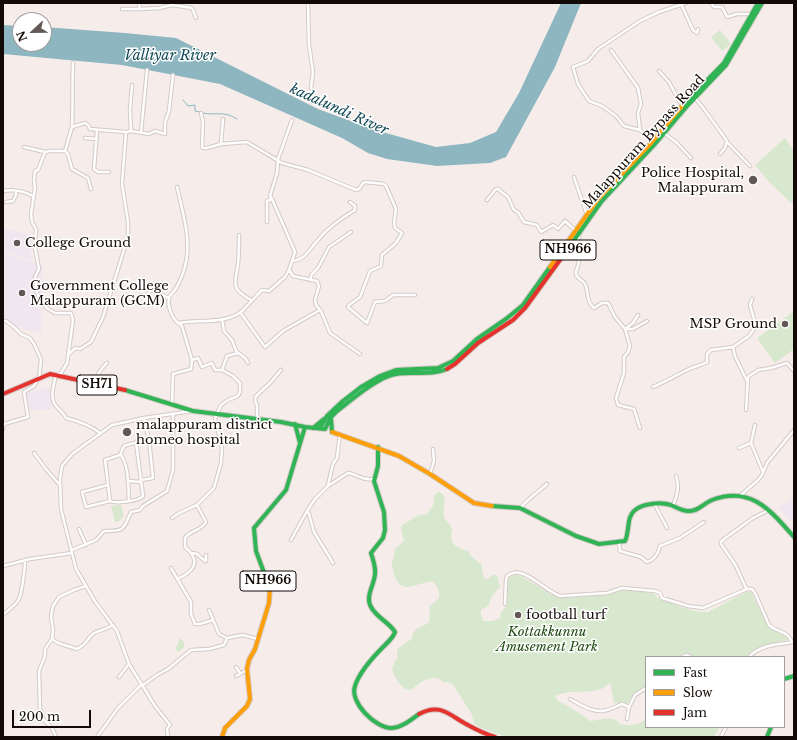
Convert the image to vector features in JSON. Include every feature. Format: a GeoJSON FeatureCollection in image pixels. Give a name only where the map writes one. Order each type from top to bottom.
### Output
{"type":"FeatureCollection","features":[{"type":"Feature","properties":{"kind":"main road","name":"Malappuram Bypass Road"},"geometry":{"type":"LineString","coordinates":[[325,429],[331,417],[370,386],[394,374],[439,372],[455,364],[478,343],[513,320],[525,308],[577,233],[598,199],[652,142],[683,105],[724,63],[758,3]]}},
{"type":"Feature","properties":{"kind":"main road","name":"Malappuram Bypass Road"},"geometry":{"type":"LineString","coordinates":[[320,428],[330,412],[370,382],[394,370],[439,368],[453,361],[476,340],[519,309],[601,202],[694,98],[726,65],[762,3]]}},
{"type":"Feature","properties":{"kind":"main road","name":"SH71"},"geometry":{"type":"LineString","coordinates":[[3,394],[50,374],[124,390],[193,411],[295,424],[305,427]]}},
{"type":"Feature","properties":{"kind":"main road"},"geometry":{"type":"LineString","coordinates":[[331,417],[332,432]]}},
{"type":"Feature","properties":{"kind":"main road"},"geometry":{"type":"LineString","coordinates":[[312,428],[325,418]]}},
{"type":"Feature","properties":{"kind":"main road"},"geometry":{"type":"LineString","coordinates":[[295,424],[301,444]]}},
{"type":"Feature","properties":{"kind":"main road"},"geometry":{"type":"LineString","coordinates":[[305,427],[325,429],[399,456],[430,474],[474,503],[520,508],[576,536],[599,544],[625,541],[627,538],[630,516],[634,511],[646,505],[667,504],[683,510],[693,511],[716,498],[730,495],[741,495],[753,499],[769,510],[794,537]]}},
{"type":"Feature","properties":{"kind":"main road","name":"NH966"},"geometry":{"type":"LineString","coordinates":[[222,737],[225,728],[247,706],[250,699],[247,669],[249,660],[255,649],[269,603],[270,587],[256,551],[254,528],[284,494],[301,444],[305,427]]}},
{"type":"Feature","properties":{"kind":"main road"},"geometry":{"type":"LineString","coordinates":[[378,448],[378,466],[374,479],[384,512],[385,526],[383,538],[371,553],[375,566],[368,599],[377,616],[393,629],[394,634],[356,683],[353,693],[355,698],[370,717],[381,726],[387,728],[399,726],[417,715],[437,709],[445,711],[468,726],[495,737]]}},
{"type":"Feature","properties":{"kind":"street"},"geometry":{"type":"LineString","coordinates":[[139,3],[140,8]]}},
{"type":"Feature","properties":{"kind":"street"},"geometry":{"type":"LineString","coordinates":[[308,3],[309,45],[313,72],[311,88]]}},
{"type":"Feature","properties":{"kind":"street"},"geometry":{"type":"LineString","coordinates":[[652,142],[640,130],[624,126],[616,116],[602,106],[589,102],[578,84],[573,67],[588,61],[598,49],[640,21],[684,3],[695,33],[697,33],[698,29]]}},
{"type":"Feature","properties":{"kind":"street"},"geometry":{"type":"LineString","coordinates":[[711,3],[714,7],[722,7],[727,17],[737,14],[752,14]]}},
{"type":"Feature","properties":{"kind":"street"},"geometry":{"type":"LineString","coordinates":[[122,9],[159,8],[171,4],[192,8],[196,18]]}},
{"type":"Feature","properties":{"kind":"street"},"geometry":{"type":"LineString","coordinates":[[611,50],[638,88],[641,104],[638,112],[640,130]]}},
{"type":"Feature","properties":{"kind":"street"},"geometry":{"type":"LineString","coordinates":[[65,151],[72,127],[73,63]]}},
{"type":"Feature","properties":{"kind":"street"},"geometry":{"type":"LineString","coordinates":[[141,132],[147,70]]}},
{"type":"Feature","properties":{"kind":"street"},"geometry":{"type":"LineString","coordinates":[[659,71],[669,82],[679,101],[683,105]]}},
{"type":"Feature","properties":{"kind":"street"},"geometry":{"type":"LineString","coordinates":[[72,127],[85,123],[90,129],[97,130],[131,131],[150,134],[155,131],[165,134],[165,123],[169,111],[173,75]]}},
{"type":"Feature","properties":{"kind":"street"},"geometry":{"type":"LineString","coordinates":[[131,131],[130,110],[132,85]]}},
{"type":"Feature","properties":{"kind":"street"},"geometry":{"type":"LineString","coordinates":[[694,98],[704,109],[727,141],[750,166]]}},
{"type":"Feature","properties":{"kind":"street"},"geometry":{"type":"LineString","coordinates":[[201,113],[203,122],[202,148],[221,144],[247,142],[278,162],[308,170],[326,178],[333,179],[356,190],[360,189],[365,182],[382,183],[386,186],[396,209],[394,226],[402,233],[396,243],[382,255],[381,266],[370,271],[360,297],[348,307],[367,323],[375,302],[385,301],[393,296],[415,295]]}},
{"type":"Feature","properties":{"kind":"street"},"geometry":{"type":"LineString","coordinates":[[221,144],[224,119]]}},
{"type":"Feature","properties":{"kind":"street"},"geometry":{"type":"LineString","coordinates":[[178,323],[183,321],[222,319],[241,312],[262,290],[269,291],[285,277],[289,270],[295,252],[270,196],[277,173],[278,162],[292,120]]}},
{"type":"Feature","properties":{"kind":"street"},"geometry":{"type":"LineString","coordinates":[[97,130],[94,169],[98,172],[109,172]]}},
{"type":"Feature","properties":{"kind":"street"},"geometry":{"type":"LineString","coordinates":[[68,355],[75,348],[80,349],[91,342],[103,317],[128,237],[128,222],[122,184],[126,132]]}},
{"type":"Feature","properties":{"kind":"street"},"geometry":{"type":"LineString","coordinates":[[664,133],[677,142],[690,158]]}},
{"type":"Feature","properties":{"kind":"street"},"geometry":{"type":"LineString","coordinates":[[85,138],[97,139]]}},
{"type":"Feature","properties":{"kind":"street"},"geometry":{"type":"LineString","coordinates":[[720,154],[727,144],[727,141]]}},
{"type":"Feature","properties":{"kind":"street"},"geometry":{"type":"LineString","coordinates":[[24,148],[45,152],[65,151]]}},
{"type":"Feature","properties":{"kind":"street"},"geometry":{"type":"LineString","coordinates":[[65,151],[68,154],[72,169],[88,178],[91,189]]}},
{"type":"Feature","properties":{"kind":"street"},"geometry":{"type":"LineString","coordinates":[[45,152],[41,165],[38,170],[35,171],[35,188],[31,214],[32,222],[36,229],[35,248],[39,269],[35,277],[40,302],[55,313],[71,313],[72,320],[67,362],[61,373],[56,375],[53,402],[56,407],[64,413],[66,418],[83,423],[100,434]]}},
{"type":"Feature","properties":{"kind":"street"},"geometry":{"type":"LineString","coordinates":[[574,176],[587,215]]}},
{"type":"Feature","properties":{"kind":"street"},"geometry":{"type":"LineString","coordinates":[[172,405],[173,374],[191,369],[192,360],[182,326],[170,313],[169,298],[181,278],[187,261],[185,217],[176,187]]}},
{"type":"Feature","properties":{"kind":"street"},"geometry":{"type":"LineString","coordinates":[[487,200],[496,189],[498,189],[508,197],[514,210],[518,212],[524,222],[537,225],[541,232],[553,225],[558,229],[565,221],[577,233],[579,238],[572,251],[580,261],[576,274],[586,285],[591,305],[594,308],[602,303],[608,303],[615,317],[626,329],[630,346],[624,357],[624,373],[616,398],[618,405],[634,410],[640,428]]}},
{"type":"Feature","properties":{"kind":"street"},"geometry":{"type":"LineString","coordinates":[[3,191],[16,191],[33,196]]}},
{"type":"Feature","properties":{"kind":"street"},"geometry":{"type":"LineString","coordinates":[[6,202],[13,201],[16,191]]}},
{"type":"Feature","properties":{"kind":"street"},"geometry":{"type":"LineString","coordinates":[[267,222],[267,201],[272,199]]}},
{"type":"Feature","properties":{"kind":"street"},"geometry":{"type":"LineString","coordinates":[[292,261],[303,257],[332,226],[355,210],[355,206],[350,202]]}},
{"type":"Feature","properties":{"kind":"street"},"geometry":{"type":"LineString","coordinates":[[310,280],[312,274],[318,268],[329,247],[351,232]]}},
{"type":"Feature","properties":{"kind":"street"},"geometry":{"type":"LineString","coordinates":[[239,235],[238,264],[234,282],[239,293],[251,300]]}},
{"type":"Feature","properties":{"kind":"street"},"geometry":{"type":"LineString","coordinates":[[289,270],[293,276],[318,282],[319,284],[315,302],[330,333],[360,354]]}},
{"type":"Feature","properties":{"kind":"street"},"geometry":{"type":"LineString","coordinates":[[150,300],[146,296],[151,290],[169,298]]}},
{"type":"Feature","properties":{"kind":"street"},"geometry":{"type":"LineString","coordinates":[[653,387],[670,380],[691,368],[706,363],[707,354],[711,350],[734,347],[749,336],[756,326],[750,304],[752,299]]}},
{"type":"Feature","properties":{"kind":"street"},"geometry":{"type":"LineString","coordinates":[[241,312],[265,346],[283,331],[320,310]]}},
{"type":"Feature","properties":{"kind":"street"},"geometry":{"type":"LineString","coordinates":[[626,329],[633,323],[638,315]]}},
{"type":"Feature","properties":{"kind":"street"},"geometry":{"type":"LineString","coordinates":[[222,319],[224,331],[232,340],[236,351],[246,359],[248,364]]}},
{"type":"Feature","properties":{"kind":"street"},"geometry":{"type":"LineString","coordinates":[[3,321],[6,321],[21,334],[30,338],[41,359],[38,380],[34,386],[24,392],[28,417],[4,424],[3,429]]}},
{"type":"Feature","properties":{"kind":"street"},"geometry":{"type":"LineString","coordinates":[[626,329],[633,329],[647,322]]}},
{"type":"Feature","properties":{"kind":"street"},"geometry":{"type":"LineString","coordinates":[[734,347],[735,356],[747,381]]}},
{"type":"Feature","properties":{"kind":"street"},"geometry":{"type":"LineString","coordinates":[[222,370],[227,356],[238,353]]}},
{"type":"Feature","properties":{"kind":"street"},"geometry":{"type":"LineString","coordinates":[[172,518],[179,513],[197,505],[214,488],[221,464],[222,448],[215,418],[218,415],[221,406],[228,400],[238,396],[240,392],[240,383],[233,376],[222,370],[215,370],[212,363],[202,367],[198,358],[192,360]]}},
{"type":"Feature","properties":{"kind":"street"},"geometry":{"type":"LineString","coordinates":[[746,410],[748,377],[758,370],[787,363],[794,371]]}},
{"type":"Feature","properties":{"kind":"street"},"geometry":{"type":"LineString","coordinates":[[94,384],[97,375],[107,364]]}},
{"type":"Feature","properties":{"kind":"street"},"geometry":{"type":"LineString","coordinates":[[257,419],[256,396],[281,370]]}},
{"type":"Feature","properties":{"kind":"street"},"geometry":{"type":"LineString","coordinates":[[168,737],[167,729],[170,725],[155,706],[129,664],[117,631],[81,580],[76,569],[61,509],[60,484],[62,466],[72,454],[112,425],[144,418],[193,411]]}},
{"type":"Feature","properties":{"kind":"street"},"geometry":{"type":"LineString","coordinates":[[3,566],[72,551],[96,540],[104,531],[119,532],[124,528],[131,512],[140,510],[143,506],[167,491],[173,470],[173,414]]}},
{"type":"Feature","properties":{"kind":"street"},"geometry":{"type":"LineString","coordinates":[[128,482],[153,478],[149,440],[144,418]]}},
{"type":"Feature","properties":{"kind":"street"},"geometry":{"type":"LineString","coordinates":[[755,425],[751,443],[763,472]]}},
{"type":"Feature","properties":{"kind":"street"},"geometry":{"type":"LineString","coordinates":[[741,495],[758,480],[767,463],[794,430]]}},
{"type":"Feature","properties":{"kind":"street"},"geometry":{"type":"LineString","coordinates":[[328,486],[333,464],[337,458],[340,434]]}},
{"type":"Feature","properties":{"kind":"street"},"geometry":{"type":"LineString","coordinates":[[129,501],[128,482],[121,454],[124,446],[149,440]]}},
{"type":"Feature","properties":{"kind":"street"},"geometry":{"type":"LineString","coordinates":[[108,485],[82,492],[86,508],[110,501],[114,503],[140,499],[143,496],[136,442]]}},
{"type":"Feature","properties":{"kind":"street"},"geometry":{"type":"LineString","coordinates":[[739,448],[751,443]]}},
{"type":"Feature","properties":{"kind":"street"},"geometry":{"type":"LineString","coordinates":[[430,474],[434,462],[433,449]]}},
{"type":"Feature","properties":{"kind":"street"},"geometry":{"type":"LineString","coordinates":[[34,453],[60,484]]}},
{"type":"Feature","properties":{"kind":"street"},"geometry":{"type":"LineString","coordinates":[[110,501],[105,460],[121,454]]}},
{"type":"Feature","properties":{"kind":"street"},"geometry":{"type":"LineString","coordinates":[[291,540],[307,511],[328,486],[348,473],[353,473],[361,479],[374,479]]}},
{"type":"Feature","properties":{"kind":"street"},"geometry":{"type":"LineString","coordinates":[[673,506],[679,484],[676,476]]}},
{"type":"Feature","properties":{"kind":"street"},"geometry":{"type":"LineString","coordinates":[[520,508],[547,484]]}},
{"type":"Feature","properties":{"kind":"street"},"geometry":{"type":"LineString","coordinates":[[177,579],[190,572],[194,564],[192,554],[185,547],[185,538],[189,533],[199,530],[206,522],[197,505]]}},
{"type":"Feature","properties":{"kind":"street"},"geometry":{"type":"LineString","coordinates":[[655,505],[667,528]]}},
{"type":"Feature","properties":{"kind":"street"},"geometry":{"type":"LineString","coordinates":[[747,589],[736,566],[721,542],[752,518],[769,510]]}},
{"type":"Feature","properties":{"kind":"street"},"geometry":{"type":"LineString","coordinates":[[307,511],[314,532],[333,563]]}},
{"type":"Feature","properties":{"kind":"street"},"geometry":{"type":"LineString","coordinates":[[619,542],[620,551],[641,557],[647,562],[651,561],[658,554],[660,546],[692,531],[704,522]]}},
{"type":"Feature","properties":{"kind":"street"},"geometry":{"type":"LineString","coordinates":[[79,530],[86,545]]}},
{"type":"Feature","properties":{"kind":"street"},"geometry":{"type":"LineString","coordinates":[[192,554],[197,554],[205,561],[207,558],[206,555]]}},
{"type":"Feature","properties":{"kind":"street"},"geometry":{"type":"LineString","coordinates":[[3,615],[12,608],[20,598],[25,571],[25,560]]}},
{"type":"Feature","properties":{"kind":"street"},"geometry":{"type":"LineString","coordinates":[[171,568],[191,602],[191,614],[195,624],[213,620]]}},
{"type":"Feature","properties":{"kind":"street"},"geometry":{"type":"LineString","coordinates":[[505,604],[505,585],[507,576],[513,573],[521,573],[554,594],[560,596],[607,593],[622,588],[655,591],[660,593],[662,598],[688,606],[703,608],[747,589],[752,589],[769,625],[789,636],[793,642],[761,648],[750,656]]}},
{"type":"Feature","properties":{"kind":"street"},"geometry":{"type":"LineString","coordinates":[[56,737],[52,728],[41,715],[39,704],[39,671],[46,649],[52,639],[53,630],[51,616],[53,606],[59,597],[86,586]]}},
{"type":"Feature","properties":{"kind":"street"},"geometry":{"type":"LineString","coordinates":[[209,610],[219,634],[227,638],[243,635],[258,639]]}},
{"type":"Feature","properties":{"kind":"street"},"geometry":{"type":"LineString","coordinates":[[52,639],[58,643],[77,649],[83,647],[95,632],[106,630],[113,625]]}},
{"type":"Feature","properties":{"kind":"street"},"geometry":{"type":"LineString","coordinates":[[97,737],[118,708],[142,685],[168,669],[191,650],[209,649],[224,645],[227,638]]}},
{"type":"Feature","properties":{"kind":"street"},"geometry":{"type":"LineString","coordinates":[[119,677],[129,664]]}},
{"type":"Feature","properties":{"kind":"street"},"geometry":{"type":"LineString","coordinates":[[236,667],[240,674]]}},
{"type":"Feature","properties":{"kind":"street"},"geometry":{"type":"LineString","coordinates":[[236,676],[247,669]]}},
{"type":"Feature","properties":{"kind":"street"},"geometry":{"type":"LineString","coordinates":[[627,719],[629,707],[635,695],[645,689]]}},
{"type":"Feature","properties":{"kind":"street"},"geometry":{"type":"LineString","coordinates":[[570,699],[588,709],[601,711],[608,710],[622,704],[629,707]]}},
{"type":"Feature","properties":{"kind":"street"},"geometry":{"type":"LineString","coordinates":[[721,737],[726,728]]}},
{"type":"Feature","properties":{"kind":"shaded area","name":"College Ground"},"geometry":{"type":"Polygon","coordinates":[[[3,229],[32,235],[31,260],[3,251],[3,229]]]}},
{"type":"Feature","properties":{"kind":"shaded area","name":"Government College Malappuram (GCM)"},"geometry":{"type":"Polygon","coordinates":[[[3,253],[43,265],[41,334],[3,322],[3,253]]]}},
{"type":"Feature","properties":{"kind":"shaded area"},"geometry":{"type":"Polygon","coordinates":[[[51,387],[52,409],[28,411],[25,393],[51,387]]]}},
{"type":"Feature","properties":{"kind":"shaded area"},"geometry":{"type":"Polygon","coordinates":[[[794,498],[794,524],[778,507],[794,498]]]}},
{"type":"Feature","properties":{"kind":"green space"},"geometry":{"type":"Polygon","coordinates":[[[720,30],[731,44],[722,51],[711,37],[720,30]]]}},
{"type":"Feature","properties":{"kind":"green space"},"geometry":{"type":"Polygon","coordinates":[[[785,138],[794,151],[794,203],[790,202],[769,182],[755,165],[785,138]]]}},
{"type":"Feature","properties":{"kind":"green space","name":"MSP Ground"},"geometry":{"type":"Polygon","coordinates":[[[794,311],[794,349],[775,363],[757,338],[794,311]]]}},
{"type":"Feature","properties":{"kind":"green space","name":"Kottakkunnu Amusement Park"},"geometry":{"type":"Polygon","coordinates":[[[436,493],[442,493],[444,495],[444,516],[452,529],[451,539],[454,545],[468,551],[472,557],[481,564],[484,578],[488,579],[494,574],[497,576],[500,587],[492,596],[488,606],[481,610],[483,621],[493,621],[501,617],[500,614],[507,601],[507,582],[509,578],[514,575],[521,576],[554,596],[562,598],[606,595],[620,590],[631,589],[655,594],[656,597],[675,605],[702,612],[708,612],[748,591],[751,592],[768,626],[782,633],[789,639],[755,649],[747,656],[691,656],[687,653],[682,656],[645,656],[645,686],[631,698],[627,704],[614,703],[610,683],[598,690],[562,693],[555,696],[557,700],[590,721],[614,719],[620,724],[630,725],[640,723],[645,720],[645,728],[719,728],[714,737],[506,737],[477,726],[474,723],[472,715],[451,683],[443,682],[438,678],[432,678],[423,681],[410,690],[407,690],[399,683],[392,669],[397,659],[397,650],[412,639],[416,629],[429,622],[430,606],[439,598],[438,588],[432,581],[408,587],[400,584],[395,577],[392,560],[395,549],[404,541],[401,529],[402,525],[419,515],[427,514],[433,506],[434,496],[436,493]]]}},
{"type":"Feature","properties":{"kind":"green space"},"geometry":{"type":"Polygon","coordinates":[[[121,505],[124,516],[118,522],[115,522],[111,506],[121,505]]]}},
{"type":"Feature","properties":{"kind":"green space"},"geometry":{"type":"Polygon","coordinates":[[[180,638],[184,642],[184,648],[181,649],[180,652],[175,650],[180,638]]]}},
{"type":"Feature","properties":{"kind":"water","name":"Valliyar River"},"geometry":{"type":"Polygon","coordinates":[[[561,3],[581,3],[555,67],[506,157],[490,163],[437,166],[387,159],[368,153],[342,138],[220,84],[122,65],[3,54],[3,25],[12,26],[12,52],[52,52],[52,28],[176,38],[318,109],[375,130],[436,147],[470,143],[496,132],[519,93],[561,3]]]}},
{"type":"Feature","properties":{"kind":"waterway"},"geometry":{"type":"LineString","coordinates":[[183,100],[188,106],[195,105],[195,111],[200,112]]}},
{"type":"Feature","properties":{"kind":"waterway"},"geometry":{"type":"LineString","coordinates":[[203,113],[224,114],[237,119]]}},
{"type":"Feature","properties":{"kind":"traffic: fast"},"geometry":{"type":"LineString","coordinates":[[682,106],[724,63],[758,3]]}},
{"type":"Feature","properties":{"kind":"traffic: fast"},"geometry":{"type":"LineString","coordinates":[[565,253],[601,202],[726,65],[762,3]]}},
{"type":"Feature","properties":{"kind":"traffic: fast"},"geometry":{"type":"LineString","coordinates":[[320,428],[327,416],[343,401],[361,387],[380,376],[396,370],[438,368],[453,361],[477,339],[523,305],[550,267]]}},
{"type":"Feature","properties":{"kind":"traffic: fast"},"geometry":{"type":"LineString","coordinates":[[266,578],[256,551],[254,528],[286,490],[305,427],[325,429],[331,417],[336,412],[381,379],[402,373],[428,373],[447,369]]}},
{"type":"Feature","properties":{"kind":"traffic: fast"},"geometry":{"type":"LineString","coordinates":[[125,390],[193,411],[281,422],[305,427]]}},
{"type":"Feature","properties":{"kind":"traffic: fast"},"geometry":{"type":"LineString","coordinates":[[331,418],[332,432]]}},
{"type":"Feature","properties":{"kind":"traffic: fast"},"geometry":{"type":"LineString","coordinates":[[313,428],[324,419]]}},
{"type":"Feature","properties":{"kind":"traffic: fast"},"geometry":{"type":"LineString","coordinates":[[295,424],[300,443]]}},
{"type":"Feature","properties":{"kind":"traffic: fast"},"geometry":{"type":"LineString","coordinates":[[378,447],[378,466],[374,481],[384,512],[385,530],[383,538],[371,553],[375,571],[370,591],[369,603],[374,611],[390,625],[395,632],[392,638],[363,670],[357,681],[354,692],[360,707],[365,713],[379,724],[386,727],[392,728],[399,726],[419,714]]}},
{"type":"Feature","properties":{"kind":"traffic: fast"},"geometry":{"type":"LineString","coordinates":[[492,506],[520,508],[576,536],[599,544],[625,541],[630,516],[635,510],[643,506],[662,504],[692,511],[712,500],[726,496],[738,496],[749,498],[759,503],[777,518],[794,537]]}},
{"type":"Feature","properties":{"kind":"traffic: fast"},"geometry":{"type":"LineString","coordinates":[[785,679],[794,676]]}},
{"type":"Feature","properties":{"kind":"traffic: fast"},"geometry":{"type":"LineString","coordinates":[[767,737],[771,728]]}},
{"type":"Feature","properties":{"kind":"traffic: slow"},"geometry":{"type":"LineString","coordinates":[[550,267],[598,199],[652,142],[682,106]]}},
{"type":"Feature","properties":{"kind":"traffic: slow"},"geometry":{"type":"LineString","coordinates":[[332,432],[399,456],[430,474],[474,503],[492,506]]}},
{"type":"Feature","properties":{"kind":"traffic: slow"},"geometry":{"type":"LineString","coordinates":[[222,737],[225,728],[247,706],[250,699],[247,669],[249,660],[255,649],[269,603],[270,587],[266,578]]}},
{"type":"Feature","properties":{"kind":"traffic: jam"},"geometry":{"type":"LineString","coordinates":[[447,369],[455,364],[478,343],[513,320],[525,308],[565,253]]}},
{"type":"Feature","properties":{"kind":"traffic: jam"},"geometry":{"type":"LineString","coordinates":[[3,394],[50,374],[125,390]]}},
{"type":"Feature","properties":{"kind":"traffic: jam"},"geometry":{"type":"LineString","coordinates":[[419,714],[433,710],[444,711],[476,730],[495,737]]}},
{"type":"Feature","properties":{"kind":"place","name":"Police Hospital, Malappuram"},"geometry":{"type":"Point","coordinates":[753,180]}},
{"type":"Feature","properties":{"kind":"place","name":"College Ground"},"geometry":{"type":"Point","coordinates":[17,243]}},
{"type":"Feature","properties":{"kind":"place","name":"Government College Malappuram (GCM)"},"geometry":{"type":"Point","coordinates":[22,293]}},
{"type":"Feature","properties":{"kind":"place","name":"MSP Ground"},"geometry":{"type":"Point","coordinates":[785,324]}},
{"type":"Feature","properties":{"kind":"place","name":"malappuram district homeo hospital"},"geometry":{"type":"Point","coordinates":[127,432]}},
{"type":"Feature","properties":{"kind":"place","name":"football turf"},"geometry":{"type":"Point","coordinates":[518,615]}},
{"type":"Feature","properties":{"kind":"water label","name":"kadalundi River"},"geometry":{"type":"Point","coordinates":[339,110]}}]}
